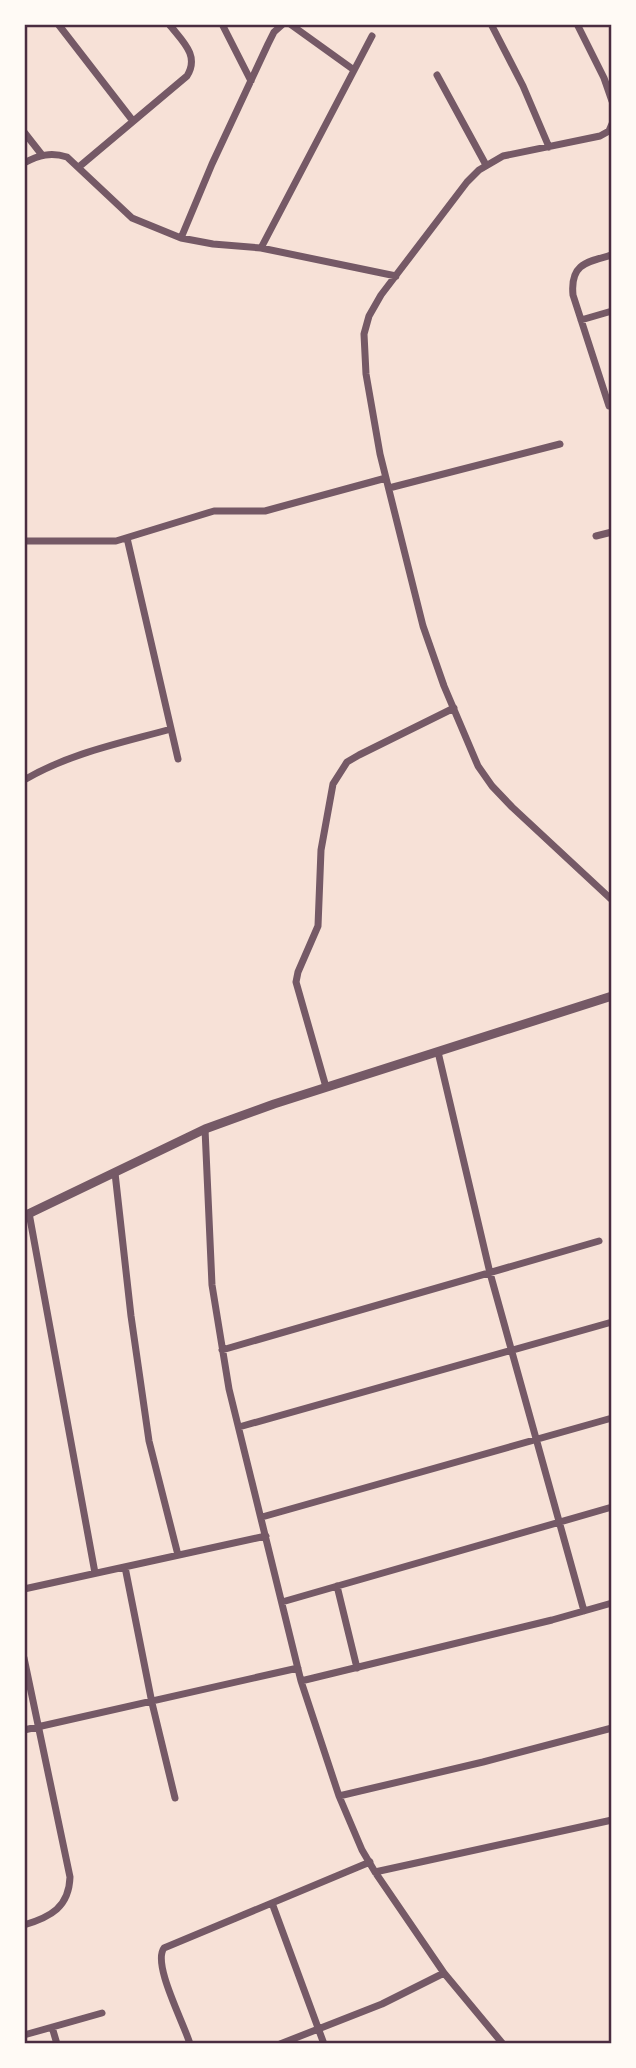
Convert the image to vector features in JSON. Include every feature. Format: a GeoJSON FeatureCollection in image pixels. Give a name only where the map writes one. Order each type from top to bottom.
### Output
{"type":"FeatureCollection","features":[{"type":"Feature","properties":{"kind":"street"},"geometry":{"type":"LineString","coordinates":[[58,24],[134,121]]}},
{"type":"Feature","properties":{"kind":"street"},"geometry":{"type":"LineString","coordinates":[[79,166],[187,76],[193,59],[169,24]]}},
{"type":"Feature","properties":{"kind":"street"},"geometry":{"type":"LineString","coordinates":[[222,24],[251,81]]}},
{"type":"Feature","properties":{"kind":"street"},"geometry":{"type":"LineString","coordinates":[[181,238],[251,81],[274,33],[283,24]]}},
{"type":"Feature","properties":{"kind":"street"},"geometry":{"type":"LineString","coordinates":[[290,24],[354,70]]}},
{"type":"Feature","properties":{"kind":"street"},"geometry":{"type":"LineString","coordinates":[[491,24],[523,86],[549,147]]}},
{"type":"Feature","properties":{"kind":"street"},"geometry":{"type":"LineString","coordinates":[[577,24],[604,78],[611,101]]}},
{"type":"Feature","properties":{"kind":"street"},"geometry":{"type":"LineString","coordinates":[[261,248],[372,36]]}},
{"type":"Feature","properties":{"kind":"street"},"geometry":{"type":"LineString","coordinates":[[437,75],[486,165]]}},
{"type":"Feature","properties":{"kind":"street"},"geometry":{"type":"LineString","coordinates":[[611,124],[609,131],[600,136],[503,156],[486,165],[467,182],[396,276],[369,316],[364,334],[366,374],[386,478],[423,626],[478,766],[512,807],[611,900]]}},
{"type":"Feature","properties":{"kind":"street"},"geometry":{"type":"LineString","coordinates":[[24,132],[42,155]]}},
{"type":"Feature","properties":{"kind":"street"},"geometry":{"type":"LineString","coordinates":[[24,163],[42,155],[57,154],[67,157],[132,218],[181,238],[261,248],[396,276]]}},
{"type":"Feature","properties":{"kind":"street"},"geometry":{"type":"LineString","coordinates":[[610,406],[573,295],[573,276],[585,264],[611,255]]}},
{"type":"Feature","properties":{"kind":"street"},"geometry":{"type":"LineString","coordinates":[[581,320],[611,311]]}},
{"type":"Feature","properties":{"kind":"street"},"geometry":{"type":"LineString","coordinates":[[389,488],[560,444]]}},
{"type":"Feature","properties":{"kind":"street"},"geometry":{"type":"LineString","coordinates":[[24,541],[106,541],[127,538],[214,511],[265,511],[386,478]]}},
{"type":"Feature","properties":{"kind":"street"},"geometry":{"type":"LineString","coordinates":[[596,536],[611,532]]}},
{"type":"Feature","properties":{"kind":"street"},"geometry":{"type":"LineString","coordinates":[[127,538],[178,759]]}},
{"type":"Feature","properties":{"kind":"street"},"geometry":{"type":"LineString","coordinates":[[326,1087],[296,982],[318,926],[321,850],[333,784],[347,762],[454,708]]}},
{"type":"Feature","properties":{"kind":"street"},"geometry":{"type":"LineString","coordinates":[[24,780],[74,756],[171,729]]}},
{"type":"Feature","properties":{"kind":"street"},"geometry":{"type":"LineString","coordinates":[[95,1573],[27,1214],[205,1129],[326,1087],[611,996]]}},
{"type":"Feature","properties":{"kind":"street"},"geometry":{"type":"LineString","coordinates":[[438,1052],[490,1272],[584,1611]]}},
{"type":"Feature","properties":{"kind":"street"},"geometry":{"type":"LineString","coordinates":[[205,1129],[212,1285],[222,1350],[301,1681],[339,1796],[375,1872],[444,1973],[503,2043]]}},
{"type":"Feature","properties":{"kind":"street"},"geometry":{"type":"LineString","coordinates":[[115,1172],[131,1316],[149,1441],[178,1555]]}},
{"type":"Feature","properties":{"kind":"street"},"geometry":{"type":"LineString","coordinates":[[222,1350],[599,1241]]}},
{"type":"Feature","properties":{"kind":"street"},"geometry":{"type":"LineString","coordinates":[[239,1427],[611,1322]]}},
{"type":"Feature","properties":{"kind":"street"},"geometry":{"type":"LineString","coordinates":[[262,1517],[611,1418]]}},
{"type":"Feature","properties":{"kind":"street"},"geometry":{"type":"LineString","coordinates":[[282,1602],[611,1507]]}},
{"type":"Feature","properties":{"kind":"street"},"geometry":{"type":"LineString","coordinates":[[24,1589],[266,1536]]}},
{"type":"Feature","properties":{"kind":"street"},"geometry":{"type":"LineString","coordinates":[[125,1567],[152,1703],[175,1798]]}},
{"type":"Feature","properties":{"kind":"street"},"geometry":{"type":"LineString","coordinates":[[337,1586],[357,1668]]}},
{"type":"Feature","properties":{"kind":"street"},"geometry":{"type":"LineString","coordinates":[[301,1681],[611,1603]]}},
{"type":"Feature","properties":{"kind":"street"},"geometry":{"type":"LineString","coordinates":[[24,1658],[70,1877],[70,1886],[62,1906],[39,1921],[24,1925]]}},
{"type":"Feature","properties":{"kind":"street"},"geometry":{"type":"LineString","coordinates":[[24,1730],[298,1668]]}},
{"type":"Feature","properties":{"kind":"street"},"geometry":{"type":"LineString","coordinates":[[339,1796],[611,1728]]}},
{"type":"Feature","properties":{"kind":"street"},"geometry":{"type":"LineString","coordinates":[[375,1872],[611,1820]]}},
{"type":"Feature","properties":{"kind":"street"},"geometry":{"type":"LineString","coordinates":[[190,2043],[163,1973],[161,1952],[171,1944],[370,1862]]}},
{"type":"Feature","properties":{"kind":"street"},"geometry":{"type":"LineString","coordinates":[[272,1903],[324,2043]]}},
{"type":"Feature","properties":{"kind":"street"},"geometry":{"type":"LineString","coordinates":[[280,2043],[382,2004],[444,1973]]}},
{"type":"Feature","properties":{"kind":"street"},"geometry":{"type":"LineString","coordinates":[[24,2035],[102,2013]]}},
{"type":"Feature","properties":{"kind":"street"},"geometry":{"type":"LineString","coordinates":[[52,2027],[57,2043]]}}]}
